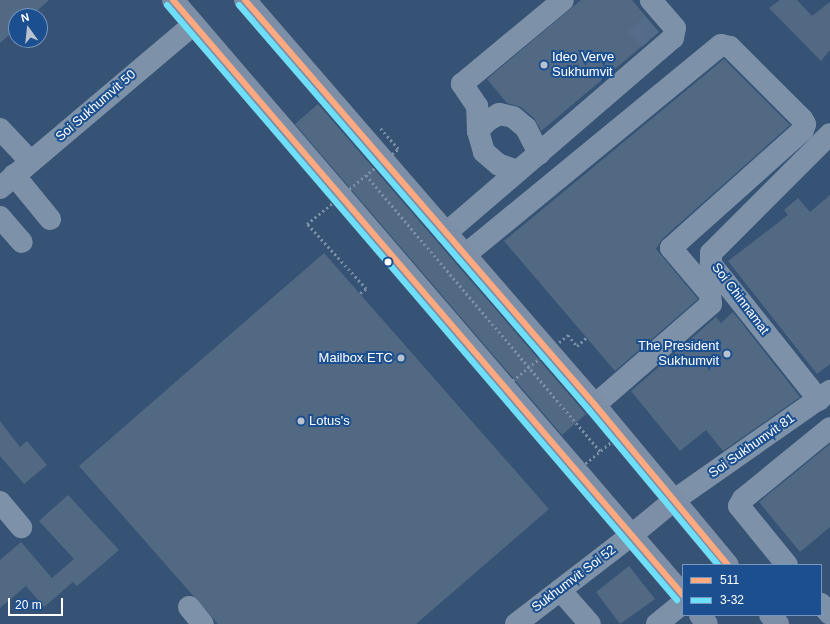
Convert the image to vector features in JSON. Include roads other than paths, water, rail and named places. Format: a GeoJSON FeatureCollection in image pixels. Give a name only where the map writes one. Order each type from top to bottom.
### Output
{"type":"FeatureCollection","features":[{"type":"Feature","properties":{"kind":"main road"},"geometry":{"type":"LineString","coordinates":[[173,0],[633,534],[682,595]]}},
{"type":"Feature","properties":{"kind":"main road"},"geometry":{"type":"LineString","coordinates":[[245,0],[595,404],[673,501],[727,564]]}},
{"type":"Feature","properties":{"kind":"main road"},"geometry":{"type":"LineString","coordinates":[[633,534],[673,501]]}},
{"type":"Feature","properties":{"kind":"main road"},"geometry":{"type":"LineString","coordinates":[[701,616],[707,624]]}},
{"type":"Feature","properties":{"kind":"main road"},"geometry":{"type":"LineString","coordinates":[[771,616],[778,624]]}},
{"type":"Feature","properties":{"kind":"street"},"geometry":{"type":"LineString","coordinates":[[518,171],[499,165],[489,157],[480,145],[477,106],[462,84],[563,0]]}},
{"type":"Feature","properties":{"kind":"street"},"geometry":{"type":"LineString","coordinates":[[446,233],[539,154],[655,45],[676,31],[651,0]]}},
{"type":"Feature","properties":{"kind":"street","name":"Soi Sukhumvit 50"},"geometry":{"type":"LineString","coordinates":[[7,182],[193,25]]}},
{"type":"Feature","properties":{"kind":"street"},"geometry":{"type":"LineString","coordinates":[[465,255],[722,45],[730,47],[805,125],[826,138]]}},
{"type":"Feature","properties":{"kind":"street"},"geometry":{"type":"LineString","coordinates":[[478,132],[494,117],[508,115],[526,128],[539,154]]}},
{"type":"Feature","properties":{"kind":"street"},"geometry":{"type":"LineString","coordinates":[[595,404],[712,303],[710,294],[672,247],[805,125]]}},
{"type":"Feature","properties":{"kind":"street","name":"Soi Chinnamat"},"geometry":{"type":"LineString","coordinates":[[825,395],[711,264],[711,253],[826,138]]}},
{"type":"Feature","properties":{"kind":"street"},"geometry":{"type":"LineString","coordinates":[[4,142],[31,162]]}},
{"type":"Feature","properties":{"kind":"street"},"geometry":{"type":"LineString","coordinates":[[7,182],[50,219]]}},
{"type":"Feature","properties":{"kind":"street"},"geometry":{"type":"LineString","coordinates":[[0,217],[22,242]]}},
{"type":"Feature","properties":{"kind":"street","name":"Soi Sukhumvit 81"},"geometry":{"type":"LineString","coordinates":[[673,501],[825,395]]}},
{"type":"Feature","properties":{"kind":"street"},"geometry":{"type":"LineString","coordinates":[[786,564],[739,506],[743,499],[830,428]]}},
{"type":"Feature","properties":{"kind":"street"},"geometry":{"type":"LineString","coordinates":[[0,502],[21,527]]}},
{"type":"Feature","properties":{"kind":"street","name":"Sukhumvit Soi 52"},"geometry":{"type":"LineString","coordinates":[[516,624],[633,534]]}},
{"type":"Feature","properties":{"kind":"street"},"geometry":{"type":"LineString","coordinates":[[560,590],[590,624]]}},
{"type":"Feature","properties":{"kind":"street"},"geometry":{"type":"LineString","coordinates":[[657,624],[682,605]]}},
{"type":"Feature","properties":{"kind":"street"},"geometry":{"type":"LineString","coordinates":[[822,605],[830,614]]}},
{"type":"Feature","properties":{"kind":"street"},"geometry":{"type":"LineString","coordinates":[[189,607],[203,624]]}},
{"type":"Feature","properties":{"kind":"tunnel"},"geometry":{"type":"LineString","coordinates":[[636,24],[650,39]]}},
{"type":"Feature","properties":{"kind":"place","name":"Ideo Verve Sukhumvit"},"geometry":{"type":"Point","coordinates":[544,65]}},
{"type":"Feature","properties":{"kind":"place","name":"The President Sukhumvit"},"geometry":{"type":"Point","coordinates":[727,354]}},
{"type":"Feature","properties":{"kind":"place","name":"Mailbox ETC"},"geometry":{"type":"Point","coordinates":[401,358]}},
{"type":"Feature","properties":{"kind":"place","name":"Lotus's"},"geometry":{"type":"Point","coordinates":[301,421]}}]}
